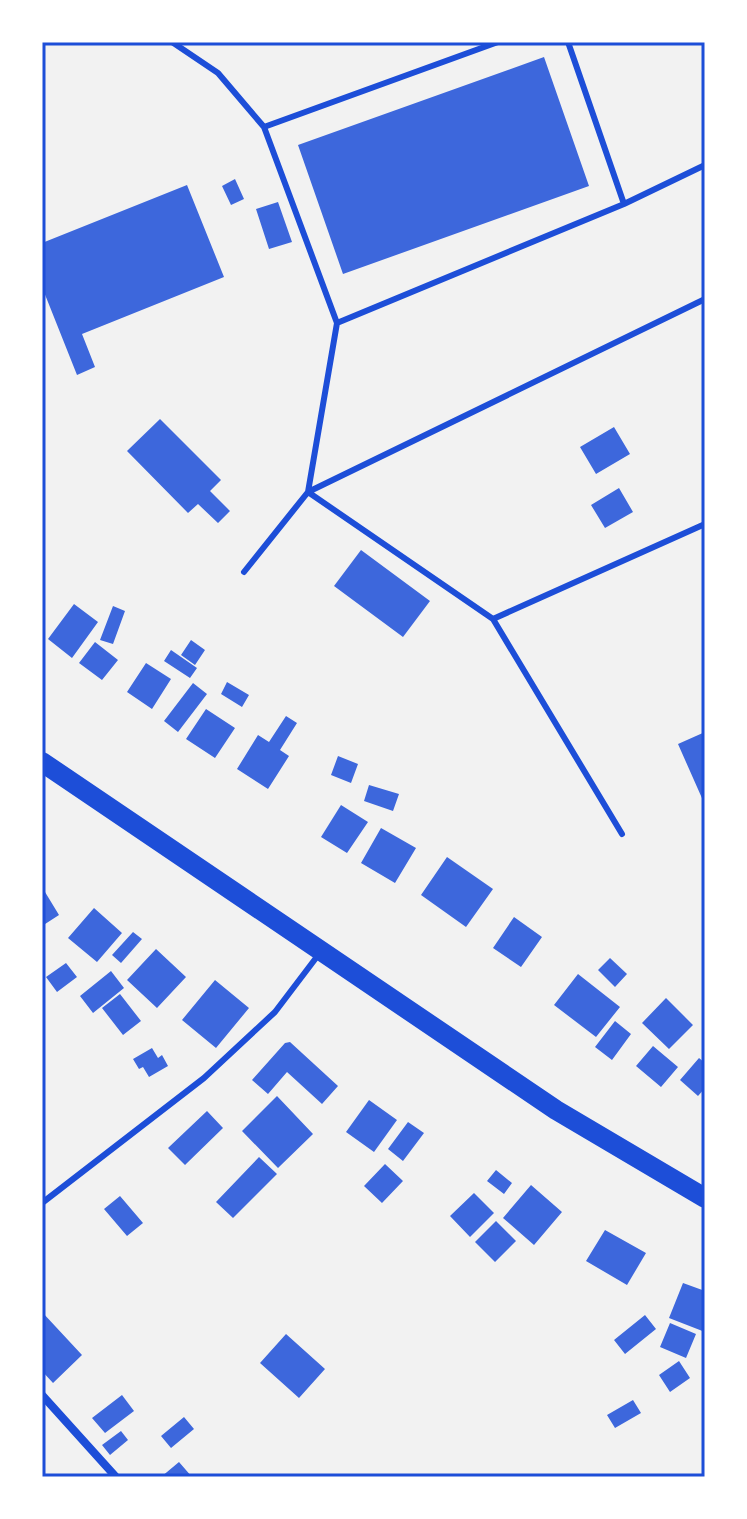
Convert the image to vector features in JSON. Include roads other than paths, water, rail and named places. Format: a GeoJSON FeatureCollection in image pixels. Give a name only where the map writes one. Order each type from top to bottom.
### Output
{"type":"FeatureCollection","features":[{"type":"Feature","properties":{"kind":"main road"},"geometry":{"type":"LineString","coordinates":[[42,762],[556,1110],[705,1198]]}},
{"type":"Feature","properties":{"kind":"street"},"geometry":{"type":"LineString","coordinates":[[42,1395],[116,1477]]}},
{"type":"Feature","properties":{"kind":"lane"},"geometry":{"type":"LineString","coordinates":[[172,42],[218,73],[264,127],[337,323],[308,492]]}},
{"type":"Feature","properties":{"kind":"lane"},"geometry":{"type":"LineString","coordinates":[[264,127],[498,42]]}},
{"type":"Feature","properties":{"kind":"lane"},"geometry":{"type":"LineString","coordinates":[[568,42],[624,204]]}},
{"type":"Feature","properties":{"kind":"lane"},"geometry":{"type":"LineString","coordinates":[[337,323],[624,204],[705,165]]}},
{"type":"Feature","properties":{"kind":"lane"},"geometry":{"type":"LineString","coordinates":[[244,572],[308,492],[705,299]]}},
{"type":"Feature","properties":{"kind":"lane"},"geometry":{"type":"LineString","coordinates":[[308,492],[493,619],[622,834]]}},
{"type":"Feature","properties":{"kind":"lane"},"geometry":{"type":"LineString","coordinates":[[493,619],[705,524]]}},
{"type":"Feature","properties":{"kind":"lane"},"geometry":{"type":"LineString","coordinates":[[42,1203],[204,1078],[275,1012],[321,951]]}}]}
